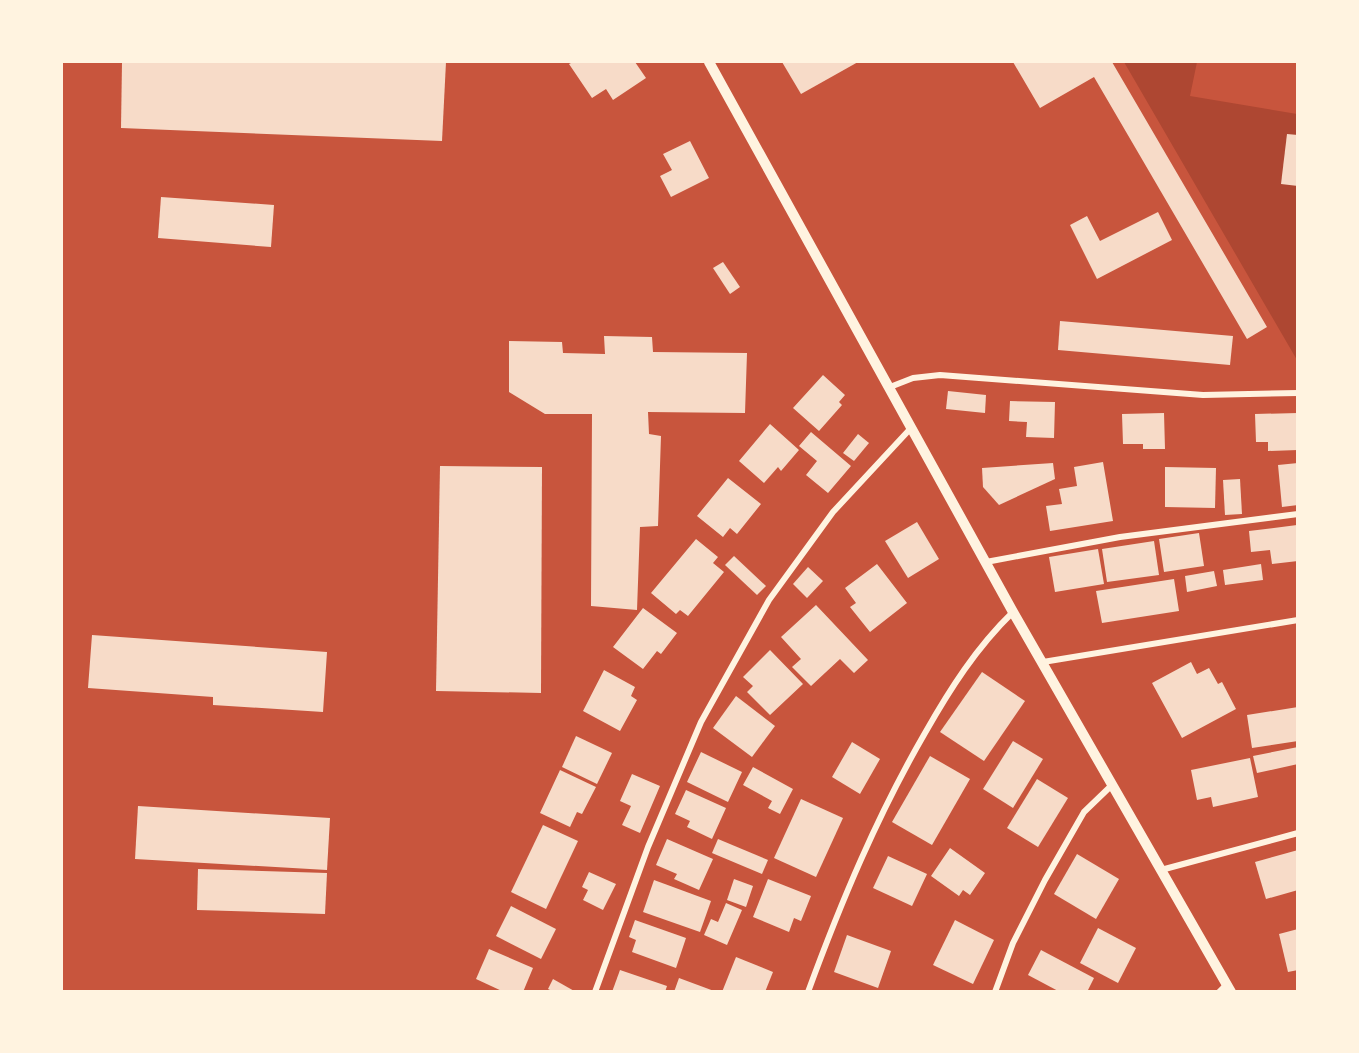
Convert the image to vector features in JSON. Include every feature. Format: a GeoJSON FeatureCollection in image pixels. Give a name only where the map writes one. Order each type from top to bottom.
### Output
{"type":"FeatureCollection","features":[{"type":"Feature","properties":{"kind":"street"},"geometry":{"type":"LineString","coordinates":[[709,62],[1013,612],[1161,870],[1225,989]]}},
{"type":"Feature","properties":{"kind":"street"},"geometry":{"type":"LineString","coordinates":[[890,387],[913,378],[940,375],[1203,395],[1298,393]]}},
{"type":"Feature","properties":{"kind":"street"},"geometry":{"type":"LineString","coordinates":[[595,992],[648,847],[701,722],[769,600],[833,512],[912,428]]}},
{"type":"Feature","properties":{"kind":"street"},"geometry":{"type":"LineString","coordinates":[[986,562],[1120,537],[1298,514]]}},
{"type":"Feature","properties":{"kind":"street"},"geometry":{"type":"LineString","coordinates":[[808,992],[869,836],[903,770],[952,686],[985,639],[1013,612]]}},
{"type":"Feature","properties":{"kind":"street"},"geometry":{"type":"LineString","coordinates":[[1043,662],[1298,620]]}},
{"type":"Feature","properties":{"kind":"street"},"geometry":{"type":"LineString","coordinates":[[995,992],[1013,943],[1045,880],[1084,812],[1113,785]]}},
{"type":"Feature","properties":{"kind":"street"},"geometry":{"type":"LineString","coordinates":[[1161,870],[1298,833]]}},
{"type":"Feature","properties":{"kind":"shaded area"},"geometry":{"type":"Polygon","coordinates":[[[1124,62],[1197,62],[1190,96],[1297,114],[1297,360],[1124,62]]]}},
{"type":"Feature","properties":{"kind":"building"},"geometry":{"type":"Polygon","coordinates":[[[122,62],[446,62],[442,141],[121,128],[122,62]]]}},
{"type":"Feature","properties":{"kind":"building"},"geometry":{"type":"Polygon","coordinates":[[[573,62],[635,62],[646,78],[613,100],[606,89],[592,98],[569,64],[573,62]]]}},
{"type":"Feature","properties":{"kind":"building"},"geometry":{"type":"Polygon","coordinates":[[[782,62],[858,62],[801,94],[782,62]]]}},
{"type":"Feature","properties":{"kind":"building"},"geometry":{"type":"Polygon","coordinates":[[[1013,62],[1112,62],[1267,327],[1247,339],[1094,77],[1040,108],[1013,62]]]}},
{"type":"Feature","properties":{"kind":"building"},"geometry":{"type":"Polygon","coordinates":[[[1287,134],[1298,135],[1298,186],[1281,184],[1287,134]]]}},
{"type":"Feature","properties":{"kind":"building"},"geometry":{"type":"Polygon","coordinates":[[[690,141],[709,178],[671,197],[660,176],[672,170],[663,154],[690,141]]]}},
{"type":"Feature","properties":{"kind":"building"},"geometry":{"type":"Polygon","coordinates":[[[161,197],[274,205],[271,247],[158,238],[161,197]]]}},
{"type":"Feature","properties":{"kind":"building"},"geometry":{"type":"Polygon","coordinates":[[[1158,212],[1172,240],[1097,279],[1070,225],[1087,216],[1100,241],[1158,212]]]}},
{"type":"Feature","properties":{"kind":"building"},"geometry":{"type":"Polygon","coordinates":[[[723,262],[740,287],[730,294],[713,268],[723,262]]]}},
{"type":"Feature","properties":{"kind":"building"},"geometry":{"type":"Polygon","coordinates":[[[1060,321],[1233,336],[1230,365],[1058,350],[1060,321]]]}},
{"type":"Feature","properties":{"kind":"building"},"geometry":{"type":"Polygon","coordinates":[[[604,336],[652,337],[653,352],[747,353],[745,413],[648,412],[649,434],[661,436],[658,526],[640,527],[637,610],[591,606],[592,414],[545,414],[509,392],[509,341],[562,342],[563,353],[605,354],[604,336]]]}},
{"type":"Feature","properties":{"kind":"building"},"geometry":{"type":"Polygon","coordinates":[[[823,375],[845,395],[839,402],[842,405],[819,431],[793,408],[823,375]]]}},
{"type":"Feature","properties":{"kind":"building"},"geometry":{"type":"Polygon","coordinates":[[[948,391],[986,395],[985,413],[946,409],[948,391]]]}},
{"type":"Feature","properties":{"kind":"building"},"geometry":{"type":"Polygon","coordinates":[[[1010,401],[1055,402],[1054,438],[1026,437],[1027,422],[1009,421],[1010,401]]]}},
{"type":"Feature","properties":{"kind":"building"},"geometry":{"type":"Polygon","coordinates":[[[1164,413],[1165,449],[1143,449],[1143,444],[1123,444],[1122,414],[1164,413]]]}},
{"type":"Feature","properties":{"kind":"building"},"geometry":{"type":"Polygon","coordinates":[[[1298,413],[1298,450],[1268,451],[1268,442],[1256,442],[1255,414],[1298,413]]]}},
{"type":"Feature","properties":{"kind":"building"},"geometry":{"type":"Polygon","coordinates":[[[770,424],[799,450],[781,471],[778,467],[764,483],[739,461],[770,424]]]}},
{"type":"Feature","properties":{"kind":"building"},"geometry":{"type":"Polygon","coordinates":[[[811,432],[851,466],[828,493],[806,475],[817,461],[799,446],[811,432]]]}},
{"type":"Feature","properties":{"kind":"building"},"geometry":{"type":"Polygon","coordinates":[[[858,434],[869,443],[854,461],[843,453],[858,434]]]}},
{"type":"Feature","properties":{"kind":"building"},"geometry":{"type":"Polygon","coordinates":[[[1103,462],[1113,521],[1050,531],[1046,506],[1062,504],[1059,489],[1077,486],[1074,467],[1103,462]]]}},
{"type":"Feature","properties":{"kind":"building"},"geometry":{"type":"Polygon","coordinates":[[[1053,463],[1055,479],[999,505],[983,487],[982,468],[1053,463]]]}},
{"type":"Feature","properties":{"kind":"building"},"geometry":{"type":"Polygon","coordinates":[[[1298,463],[1298,505],[1282,507],[1278,465],[1298,463]]]}},
{"type":"Feature","properties":{"kind":"building"},"geometry":{"type":"Polygon","coordinates":[[[440,466],[542,467],[541,693],[436,691],[440,466]]]}},
{"type":"Feature","properties":{"kind":"building"},"geometry":{"type":"Polygon","coordinates":[[[1165,467],[1216,468],[1215,508],[1165,507],[1165,467]]]}},
{"type":"Feature","properties":{"kind":"building"},"geometry":{"type":"Polygon","coordinates":[[[728,478],[761,504],[737,534],[730,528],[723,537],[697,516],[728,478]]]}},
{"type":"Feature","properties":{"kind":"building"},"geometry":{"type":"Polygon","coordinates":[[[1240,479],[1242,514],[1225,515],[1223,480],[1240,479]]]}},
{"type":"Feature","properties":{"kind":"building"},"geometry":{"type":"Polygon","coordinates":[[[917,522],[939,559],[908,578],[885,541],[917,522]]]}},
{"type":"Feature","properties":{"kind":"building"},"geometry":{"type":"Polygon","coordinates":[[[1297,525],[1298,561],[1272,564],[1270,550],[1251,552],[1249,531],[1297,525]]]}},
{"type":"Feature","properties":{"kind":"building"},"geometry":{"type":"Polygon","coordinates":[[[1199,533],[1204,566],[1164,572],[1159,539],[1199,533]]]}},
{"type":"Feature","properties":{"kind":"building"},"geometry":{"type":"Polygon","coordinates":[[[696,539],[718,557],[713,563],[724,572],[688,616],[680,610],[676,614],[651,593],[696,539]]]}},
{"type":"Feature","properties":{"kind":"building"},"geometry":{"type":"Polygon","coordinates":[[[1154,541],[1159,575],[1107,582],[1102,549],[1154,541]]]}},
{"type":"Feature","properties":{"kind":"building"},"geometry":{"type":"Polygon","coordinates":[[[1098,549],[1104,584],[1055,592],[1049,557],[1098,549]]]}},
{"type":"Feature","properties":{"kind":"building"},"geometry":{"type":"Polygon","coordinates":[[[734,556],[766,586],[757,595],[725,565],[734,556]]]}},
{"type":"Feature","properties":{"kind":"building"},"geometry":{"type":"Polygon","coordinates":[[[877,564],[907,603],[870,632],[850,607],[856,603],[845,588],[877,564]]]}},
{"type":"Feature","properties":{"kind":"building"},"geometry":{"type":"Polygon","coordinates":[[[1261,564],[1263,580],[1225,585],[1223,570],[1261,564]]]}},
{"type":"Feature","properties":{"kind":"building"},"geometry":{"type":"Polygon","coordinates":[[[808,567],[823,581],[807,598],[793,584],[808,567]]]}},
{"type":"Feature","properties":{"kind":"building"},"geometry":{"type":"Polygon","coordinates":[[[1214,571],[1217,586],[1187,592],[1185,576],[1214,571]]]}},
{"type":"Feature","properties":{"kind":"building"},"geometry":{"type":"Polygon","coordinates":[[[1174,579],[1179,611],[1102,623],[1096,591],[1174,579]]]}},
{"type":"Feature","properties":{"kind":"building"},"geometry":{"type":"Polygon","coordinates":[[[816,605],[868,660],[854,673],[840,659],[811,686],[792,667],[801,659],[781,637],[816,605]]]}},
{"type":"Feature","properties":{"kind":"building"},"geometry":{"type":"Polygon","coordinates":[[[643,608],[677,633],[661,654],[657,651],[643,669],[613,647],[643,608]]]}},
{"type":"Feature","properties":{"kind":"building"},"geometry":{"type":"Polygon","coordinates":[[[92,635],[327,652],[323,712],[213,705],[213,697],[88,688],[92,635]]]}},
{"type":"Feature","properties":{"kind":"building"},"geometry":{"type":"Polygon","coordinates":[[[770,650],[803,684],[770,715],[747,692],[753,686],[743,677],[770,650]]]}},
{"type":"Feature","properties":{"kind":"building"},"geometry":{"type":"Polygon","coordinates":[[[1191,662],[1197,674],[1209,668],[1218,684],[1222,682],[1236,709],[1182,738],[1152,683],[1191,662]]]}},
{"type":"Feature","properties":{"kind":"building"},"geometry":{"type":"Polygon","coordinates":[[[604,670],[635,687],[631,696],[637,700],[620,731],[583,711],[604,670]]]}},
{"type":"Feature","properties":{"kind":"building"},"geometry":{"type":"Polygon","coordinates":[[[982,672],[1025,701],[984,761],[940,732],[982,672]]]}},
{"type":"Feature","properties":{"kind":"building"},"geometry":{"type":"Polygon","coordinates":[[[736,696],[775,726],[752,757],[713,728],[736,696]]]}},
{"type":"Feature","properties":{"kind":"building"},"geometry":{"type":"Polygon","coordinates":[[[1298,707],[1298,741],[1252,748],[1247,715],[1298,707]]]}},
{"type":"Feature","properties":{"kind":"building"},"geometry":{"type":"Polygon","coordinates":[[[576,736],[612,753],[597,784],[562,767],[576,736]]]}},
{"type":"Feature","properties":{"kind":"building"},"geometry":{"type":"Polygon","coordinates":[[[1013,741],[1043,759],[1013,808],[983,789],[1013,741]]]}},
{"type":"Feature","properties":{"kind":"building"},"geometry":{"type":"Polygon","coordinates":[[[852,742],[880,759],[860,794],[832,777],[852,742]]]}},
{"type":"Feature","properties":{"kind":"building"},"geometry":{"type":"Polygon","coordinates":[[[1298,747],[1298,764],[1257,773],[1253,756],[1298,747]]]}},
{"type":"Feature","properties":{"kind":"building"},"geometry":{"type":"Polygon","coordinates":[[[701,752],[742,772],[728,802],[687,782],[701,752]]]}},
{"type":"Feature","properties":{"kind":"building"},"geometry":{"type":"Polygon","coordinates":[[[930,756],[970,779],[932,845],[892,822],[930,756]]]}},
{"type":"Feature","properties":{"kind":"building"},"geometry":{"type":"Polygon","coordinates":[[[1250,758],[1258,797],[1213,807],[1211,797],[1197,800],[1191,770],[1250,758]]]}},
{"type":"Feature","properties":{"kind":"building"},"geometry":{"type":"Polygon","coordinates":[[[753,767],[793,789],[780,814],[768,808],[772,801],[743,785],[753,767]]]}},
{"type":"Feature","properties":{"kind":"building"},"geometry":{"type":"Polygon","coordinates":[[[560,770],[596,787],[582,814],[577,812],[570,827],[540,813],[560,770]]]}},
{"type":"Feature","properties":{"kind":"building"},"geometry":{"type":"Polygon","coordinates":[[[632,774],[660,786],[640,833],[622,825],[631,806],[620,801],[632,774]]]}},
{"type":"Feature","properties":{"kind":"building"},"geometry":{"type":"Polygon","coordinates":[[[1037,779],[1068,798],[1038,847],[1007,828],[1037,779]]]}},
{"type":"Feature","properties":{"kind":"building"},"geometry":{"type":"Polygon","coordinates":[[[686,790],[726,808],[712,839],[687,827],[690,821],[675,814],[686,790]]]}},
{"type":"Feature","properties":{"kind":"building"},"geometry":{"type":"Polygon","coordinates":[[[801,799],[843,818],[816,877],[774,858],[801,799]]]}},
{"type":"Feature","properties":{"kind":"building"},"geometry":{"type":"Polygon","coordinates":[[[138,806],[330,818],[327,870],[135,859],[138,806]]]}},
{"type":"Feature","properties":{"kind":"building"},"geometry":{"type":"Polygon","coordinates":[[[543,825],[578,841],[546,909],[511,892],[543,825]]]}},
{"type":"Feature","properties":{"kind":"building"},"geometry":{"type":"Polygon","coordinates":[[[667,839],[713,859],[699,890],[674,879],[677,874],[656,865],[667,839]]]}},
{"type":"Feature","properties":{"kind":"building"},"geometry":{"type":"Polygon","coordinates":[[[718,839],[768,860],[762,874],[712,853],[718,839]]]}},
{"type":"Feature","properties":{"kind":"building"},"geometry":{"type":"Polygon","coordinates":[[[950,848],[985,873],[970,895],[963,890],[959,896],[931,876],[950,848]]]}},
{"type":"Feature","properties":{"kind":"building"},"geometry":{"type":"Polygon","coordinates":[[[1298,850],[1298,890],[1266,899],[1255,862],[1298,850]]]}},
{"type":"Feature","properties":{"kind":"building"},"geometry":{"type":"Polygon","coordinates":[[[1077,854],[1119,879],[1096,919],[1054,894],[1077,854]]]}},
{"type":"Feature","properties":{"kind":"building"},"geometry":{"type":"Polygon","coordinates":[[[888,856],[927,874],[912,906],[873,888],[888,856]]]}},
{"type":"Feature","properties":{"kind":"building"},"geometry":{"type":"Polygon","coordinates":[[[198,869],[327,873],[325,914],[197,910],[198,869]]]}},
{"type":"Feature","properties":{"kind":"building"},"geometry":{"type":"Polygon","coordinates":[[[589,872],[616,884],[603,910],[583,900],[588,890],[582,887],[589,872]]]}},
{"type":"Feature","properties":{"kind":"building"},"geometry":{"type":"Polygon","coordinates":[[[734,879],[753,886],[746,907],[727,900],[734,879]]]}},
{"type":"Feature","properties":{"kind":"building"},"geometry":{"type":"Polygon","coordinates":[[[768,879],[811,896],[801,921],[794,918],[789,932],[753,917],[768,879]]]}},
{"type":"Feature","properties":{"kind":"building"},"geometry":{"type":"Polygon","coordinates":[[[654,880],[711,901],[700,932],[643,912],[654,880]]]}},
{"type":"Feature","properties":{"kind":"building"},"geometry":{"type":"Polygon","coordinates":[[[726,903],[742,910],[727,945],[704,935],[711,919],[718,922],[726,903]]]}},
{"type":"Feature","properties":{"kind":"building"},"geometry":{"type":"Polygon","coordinates":[[[511,906],[556,929],[541,959],[496,936],[511,906]]]}},
{"type":"Feature","properties":{"kind":"building"},"geometry":{"type":"Polygon","coordinates":[[[635,920],[686,938],[676,968],[632,952],[636,940],[629,937],[635,920]]]}},
{"type":"Feature","properties":{"kind":"building"},"geometry":{"type":"Polygon","coordinates":[[[955,920],[994,940],[973,984],[933,965],[955,920]]]}},
{"type":"Feature","properties":{"kind":"building"},"geometry":{"type":"Polygon","coordinates":[[[1098,928],[1136,948],[1118,983],[1080,963],[1098,928]]]}},
{"type":"Feature","properties":{"kind":"building"},"geometry":{"type":"Polygon","coordinates":[[[1298,929],[1298,970],[1288,972],[1279,934],[1298,929]]]}},
{"type":"Feature","properties":{"kind":"building"},"geometry":{"type":"Polygon","coordinates":[[[847,935],[891,951],[878,988],[834,972],[847,935]]]}},
{"type":"Feature","properties":{"kind":"building"},"geometry":{"type":"Polygon","coordinates":[[[489,949],[533,968],[523,992],[504,992],[476,979],[489,949]]]}},
{"type":"Feature","properties":{"kind":"building"},"geometry":{"type":"Polygon","coordinates":[[[1041,950],[1094,978],[1087,992],[1060,992],[1028,975],[1041,950]]]}},
{"type":"Feature","properties":{"kind":"building"},"geometry":{"type":"Polygon","coordinates":[[[736,957],[773,972],[765,992],[722,992],[736,957]]]}},
{"type":"Feature","properties":{"kind":"building"},"geometry":{"type":"Polygon","coordinates":[[[620,970],[667,986],[665,992],[612,992],[620,970]]]}},
{"type":"Feature","properties":{"kind":"building"},"geometry":{"type":"Polygon","coordinates":[[[679,978],[714,991],[714,992],[674,992],[679,978]]]}},
{"type":"Feature","properties":{"kind":"building"},"geometry":{"type":"Polygon","coordinates":[[[553,979],[576,992],[554,992],[548,989],[553,979]]]}}]}
